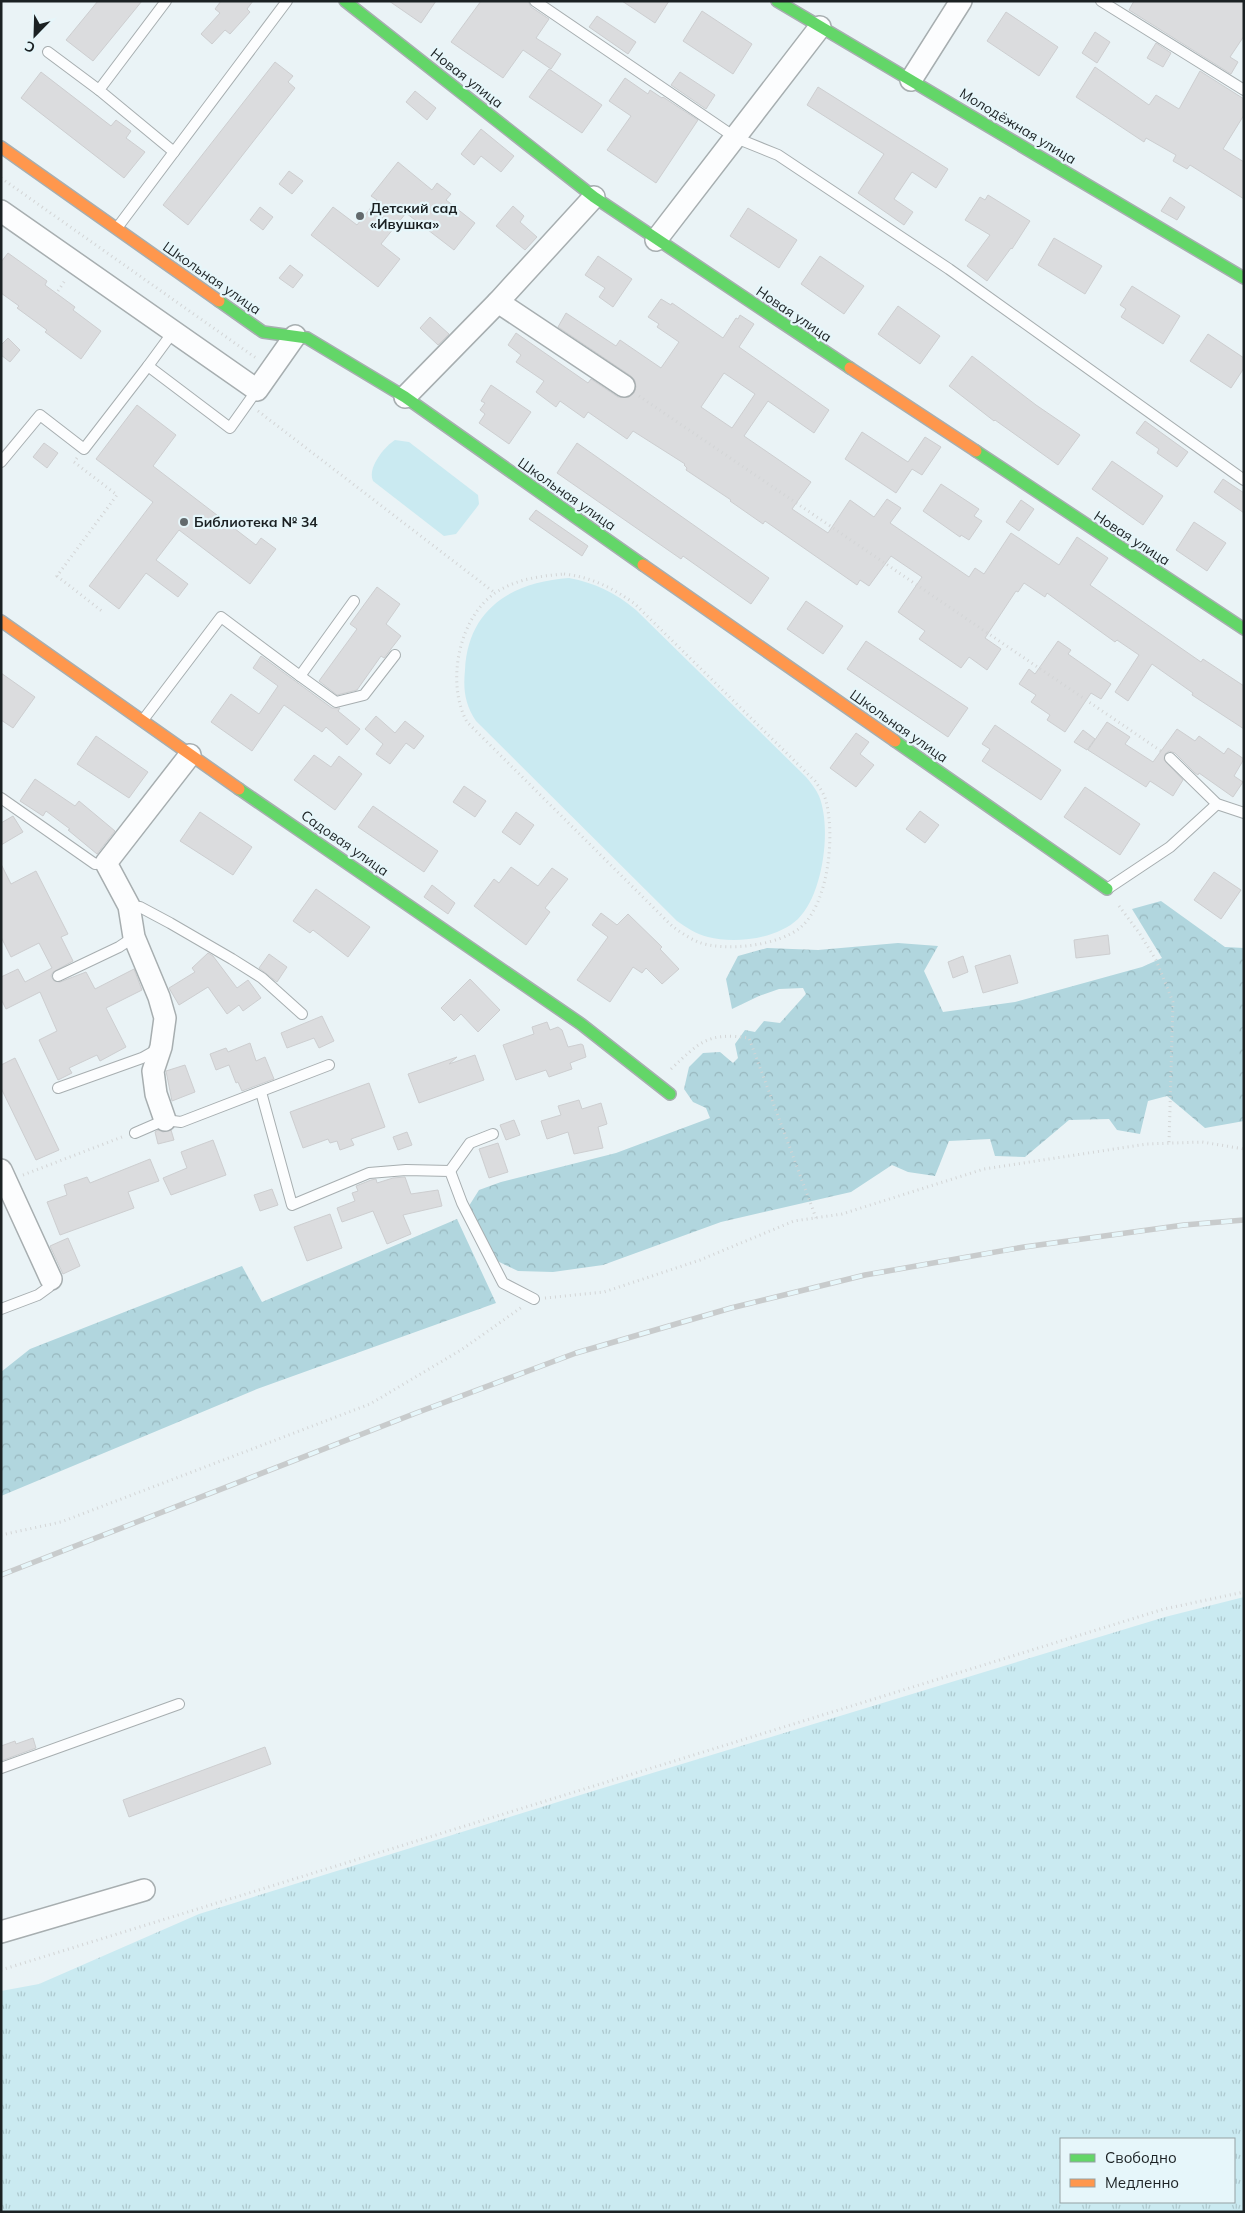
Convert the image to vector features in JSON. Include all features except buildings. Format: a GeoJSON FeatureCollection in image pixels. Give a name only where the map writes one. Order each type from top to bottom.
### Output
{"type":"FeatureCollection","features":[{"type":"Feature","properties":{"kind":"street","name":"Новая улица"},"geometry":{"type":"LineString","coordinates":[[345,1],[594,197],[1244,629]]}},
{"type":"Feature","properties":{"kind":"street","name":"Молодёжная улица"},"geometry":{"type":"LineString","coordinates":[[777,1],[820,28],[1242,273]]}},
{"type":"Feature","properties":{"kind":"street"},"geometry":{"type":"LineString","coordinates":[[911,80],[961,1]]}},
{"type":"Feature","properties":{"kind":"street"},"geometry":{"type":"LineString","coordinates":[[656,240],[820,28]]}},
{"type":"Feature","properties":{"kind":"street","name":"Школьная улица"},"geometry":{"type":"LineString","coordinates":[[1,147],[263,332],[307,338],[406,397],[522,481],[1107,889]]}},
{"type":"Feature","properties":{"kind":"street"},"geometry":{"type":"LineString","coordinates":[[406,397],[498,302],[594,197]]}},
{"type":"Feature","properties":{"kind":"street"},"geometry":{"type":"LineString","coordinates":[[3,215],[173,332],[252,397],[296,336]]}},
{"type":"Feature","properties":{"kind":"street"},"geometry":{"type":"LineString","coordinates":[[498,302],[624,386]]}},
{"type":"Feature","properties":{"kind":"street","name":"Садовая улица"},"geometry":{"type":"LineString","coordinates":[[1,621],[190,755],[581,1024],[670,1094]]}},
{"type":"Feature","properties":{"kind":"street"},"geometry":{"type":"LineString","coordinates":[[165,1120],[156,1094],[153,1072],[161,1047],[165,1018],[159,997],[134,937],[129,906],[106,863],[190,755]]}},
{"type":"Feature","properties":{"kind":"street"},"geometry":{"type":"LineString","coordinates":[[4,1175],[51,1280]]}},
{"type":"Feature","properties":{"kind":"street"},"geometry":{"type":"LineString","coordinates":[[1,1932],[144,1890]]}},
{"type":"Feature","properties":{"kind":"lane"},"geometry":{"type":"LineString","coordinates":[[99,90],[166,1]]}},
{"type":"Feature","properties":{"kind":"lane"},"geometry":{"type":"LineString","coordinates":[[117,229],[287,1]]}},
{"type":"Feature","properties":{"kind":"lane"},"geometry":{"type":"LineString","coordinates":[[535,1],[736,138],[778,155],[941,264],[1244,480]]}},
{"type":"Feature","properties":{"kind":"lane"},"geometry":{"type":"LineString","coordinates":[[1101,1],[1244,90]]}},
{"type":"Feature","properties":{"kind":"lane"},"geometry":{"type":"LineString","coordinates":[[48,52],[99,90],[174,152]]}},
{"type":"Feature","properties":{"kind":"lane"},"geometry":{"type":"LineString","coordinates":[[1,462],[40,415],[84,449],[173,332]]}},
{"type":"Feature","properties":{"kind":"lane"},"geometry":{"type":"LineString","coordinates":[[148,366],[230,428],[252,397]]}},
{"type":"Feature","properties":{"kind":"lane"},"geometry":{"type":"LineString","coordinates":[[300,676],[354,601]]}},
{"type":"Feature","properties":{"kind":"lane"},"geometry":{"type":"LineString","coordinates":[[143,721],[221,617],[336,702],[364,695],[395,655]]}},
{"type":"Feature","properties":{"kind":"lane"},"geometry":{"type":"LineString","coordinates":[[1170,758],[1216,804],[1244,813]]}},
{"type":"Feature","properties":{"kind":"lane"},"geometry":{"type":"LineString","coordinates":[[1,798],[95,864],[106,863]]}},
{"type":"Feature","properties":{"kind":"lane"},"geometry":{"type":"LineString","coordinates":[[1107,889],[1170,847],[1216,804]]}},
{"type":"Feature","properties":{"kind":"lane"},"geometry":{"type":"LineString","coordinates":[[129,906],[140,907],[232,959],[262,978],[302,1014]]}},
{"type":"Feature","properties":{"kind":"lane"},"geometry":{"type":"LineString","coordinates":[[58,976],[119,947],[134,937]]}},
{"type":"Feature","properties":{"kind":"lane"},"geometry":{"type":"LineString","coordinates":[[58,1088],[142,1058],[161,1047]]}},
{"type":"Feature","properties":{"kind":"lane"},"geometry":{"type":"LineString","coordinates":[[135,1133],[165,1120],[181,1122],[329,1065]]}},
{"type":"Feature","properties":{"kind":"lane"},"geometry":{"type":"LineString","coordinates":[[261,1092],[292,1205],[369,1172],[406,1170],[450,1171]]}},
{"type":"Feature","properties":{"kind":"lane"},"geometry":{"type":"LineString","coordinates":[[450,1171],[470,1142],[493,1134]]}},
{"type":"Feature","properties":{"kind":"lane"},"geometry":{"type":"LineString","coordinates":[[450,1171],[462,1203],[503,1283],[534,1299]]}},
{"type":"Feature","properties":{"kind":"lane"},"geometry":{"type":"LineString","coordinates":[[1,1309],[38,1295],[49,1287],[51,1280]]}},
{"type":"Feature","properties":{"kind":"lane"},"geometry":{"type":"LineString","coordinates":[[1,1768],[179,1704]]}},
{"type":"Feature","properties":{"kind":"path"},"geometry":{"type":"LineString","coordinates":[[1,178],[272,369]]}},
{"type":"Feature","properties":{"kind":"path"},"geometry":{"type":"LineString","coordinates":[[624,386],[1170,758]]}},
{"type":"Feature","properties":{"kind":"path"},"geometry":{"type":"LineString","coordinates":[[252,397],[495,593]]}},
{"type":"Feature","properties":{"kind":"path"},"geometry":{"type":"LineString","coordinates":[[84,449],[74,462],[117,495],[57,576],[103,612]]}},
{"type":"Feature","properties":{"kind":"path"},"geometry":{"type":"LineString","coordinates":[[564,574],[598,582],[620,593],[635,604],[815,781],[826,802],[829,848],[822,889],[816,908],[802,927],[779,939],[730,947],[699,942],[684,935],[672,926],[476,733],[461,712],[458,701],[457,686],[460,655],[470,624],[495,593],[514,583],[564,574]]}},
{"type":"Feature","properties":{"kind":"path"},"geometry":{"type":"LineString","coordinates":[[1107,889],[1140,934],[1156,960],[1173,1002],[1169,1143]]}},
{"type":"Feature","properties":{"kind":"path"},"geometry":{"type":"LineString","coordinates":[[656,1083],[700,1042],[727,1035],[749,1038],[816,1218]]}},
{"type":"Feature","properties":{"kind":"path"},"geometry":{"type":"LineString","coordinates":[[4,1175],[135,1133]]}},
{"type":"Feature","properties":{"kind":"path"},"geometry":{"type":"LineString","coordinates":[[1,1536],[61,1522],[370,1404],[461,1350],[534,1299],[604,1292],[700,1260],[794,1221],[842,1214],[984,1169],[1147,1144],[1202,1142],[1244,1149]]}},
{"type":"Feature","properties":{"kind":"path"},"geometry":{"type":"LineString","coordinates":[[1,1970],[1154,1612],[1244,1592]]}},
{"type":"Feature","properties":{"kind":"green space"},"geometry":{"type":"Polygon","coordinates":[[[395,440],[409,442],[478,495],[479,504],[456,534],[444,536],[373,481],[372,470],[374,464],[386,448],[395,440]]]}},
{"type":"Feature","properties":{"kind":"green space"},"geometry":{"type":"Polygon","coordinates":[[[569,578],[605,590],[636,610],[815,788],[823,809],[825,825],[823,860],[814,894],[807,908],[789,926],[755,938],[730,940],[704,936],[684,926],[476,721],[469,709],[466,697],[464,684],[465,670],[468,648],[475,630],[484,615],[497,602],[530,585],[569,578]]]}},
{"type":"Feature","properties":{"kind":"green space"},"geometry":{"type":"Polygon","coordinates":[[[1161,901],[1225,947],[1244,948],[1244,1121],[1205,1128],[1167,1096],[1148,1101],[1140,1134],[1117,1130],[1109,1119],[1069,1120],[1025,1157],[995,1156],[990,1139],[949,1141],[935,1176],[908,1172],[892,1165],[851,1192],[721,1222],[603,1265],[553,1272],[518,1271],[487,1256],[467,1209],[479,1190],[501,1182],[616,1153],[710,1118],[706,1108],[693,1102],[684,1089],[689,1067],[703,1053],[720,1052],[733,1063],[738,1058],[735,1044],[745,1030],[755,1032],[764,1021],[780,1023],[806,994],[803,988],[779,989],[732,1009],[726,979],[738,956],[767,948],[818,950],[898,943],[938,946],[924,971],[943,1012],[1015,1002],[1142,967],[1162,958],[1132,909],[1161,901]]]}},
{"type":"Feature","properties":{"kind":"green space"},"geometry":{"type":"Polygon","coordinates":[[[457,1219],[496,1303],[257,1389],[1,1496],[1,1372],[30,1349],[242,1266],[262,1302],[457,1219]]]}},
{"type":"Feature","properties":{"kind":"green space"},"geometry":{"type":"Polygon","coordinates":[[[1244,1597],[1244,2212],[1,2212],[1,1991],[39,1984],[199,1914],[590,1792],[1165,1617],[1244,1597]]]}},
{"type":"Feature","properties":{"kind":"railway"},"geometry":{"type":"LineString","coordinates":[[1,1575],[416,1413],[576,1353],[731,1308],[865,1275],[1024,1247],[1184,1225],[1244,1220]]}},
{"type":"Feature","properties":{"kind":"traffic: fast"},"geometry":{"type":"LineString","coordinates":[[345,1],[594,197],[850,368]]}},
{"type":"Feature","properties":{"kind":"traffic: fast"},"geometry":{"type":"LineString","coordinates":[[777,1],[1244,278]]}},
{"type":"Feature","properties":{"kind":"traffic: fast"},"geometry":{"type":"LineString","coordinates":[[219,301],[263,332],[307,338],[405,397],[643,565]]}},
{"type":"Feature","properties":{"kind":"traffic: fast"},"geometry":{"type":"LineString","coordinates":[[976,451],[1244,629]]}},
{"type":"Feature","properties":{"kind":"traffic: fast"},"geometry":{"type":"LineString","coordinates":[[895,741],[1107,889]]}},
{"type":"Feature","properties":{"kind":"traffic: fast"},"geometry":{"type":"LineString","coordinates":[[239,789],[581,1024],[670,1094]]}},
{"type":"Feature","properties":{"kind":"traffic: slow"},"geometry":{"type":"LineString","coordinates":[[1,147],[219,301]]}},
{"type":"Feature","properties":{"kind":"traffic: slow"},"geometry":{"type":"LineString","coordinates":[[850,368],[976,451]]}},
{"type":"Feature","properties":{"kind":"traffic: slow"},"geometry":{"type":"LineString","coordinates":[[643,565],[895,741]]}},
{"type":"Feature","properties":{"kind":"traffic: slow"},"geometry":{"type":"LineString","coordinates":[[1,621],[239,789]]}},
{"type":"Feature","properties":{"kind":"place","name":"Детский сад «Ивушка»"},"geometry":{"type":"Point","coordinates":[360,216]}},
{"type":"Feature","properties":{"kind":"place","name":"Библиотека № 34"},"geometry":{"type":"Point","coordinates":[184,522]}}]}
